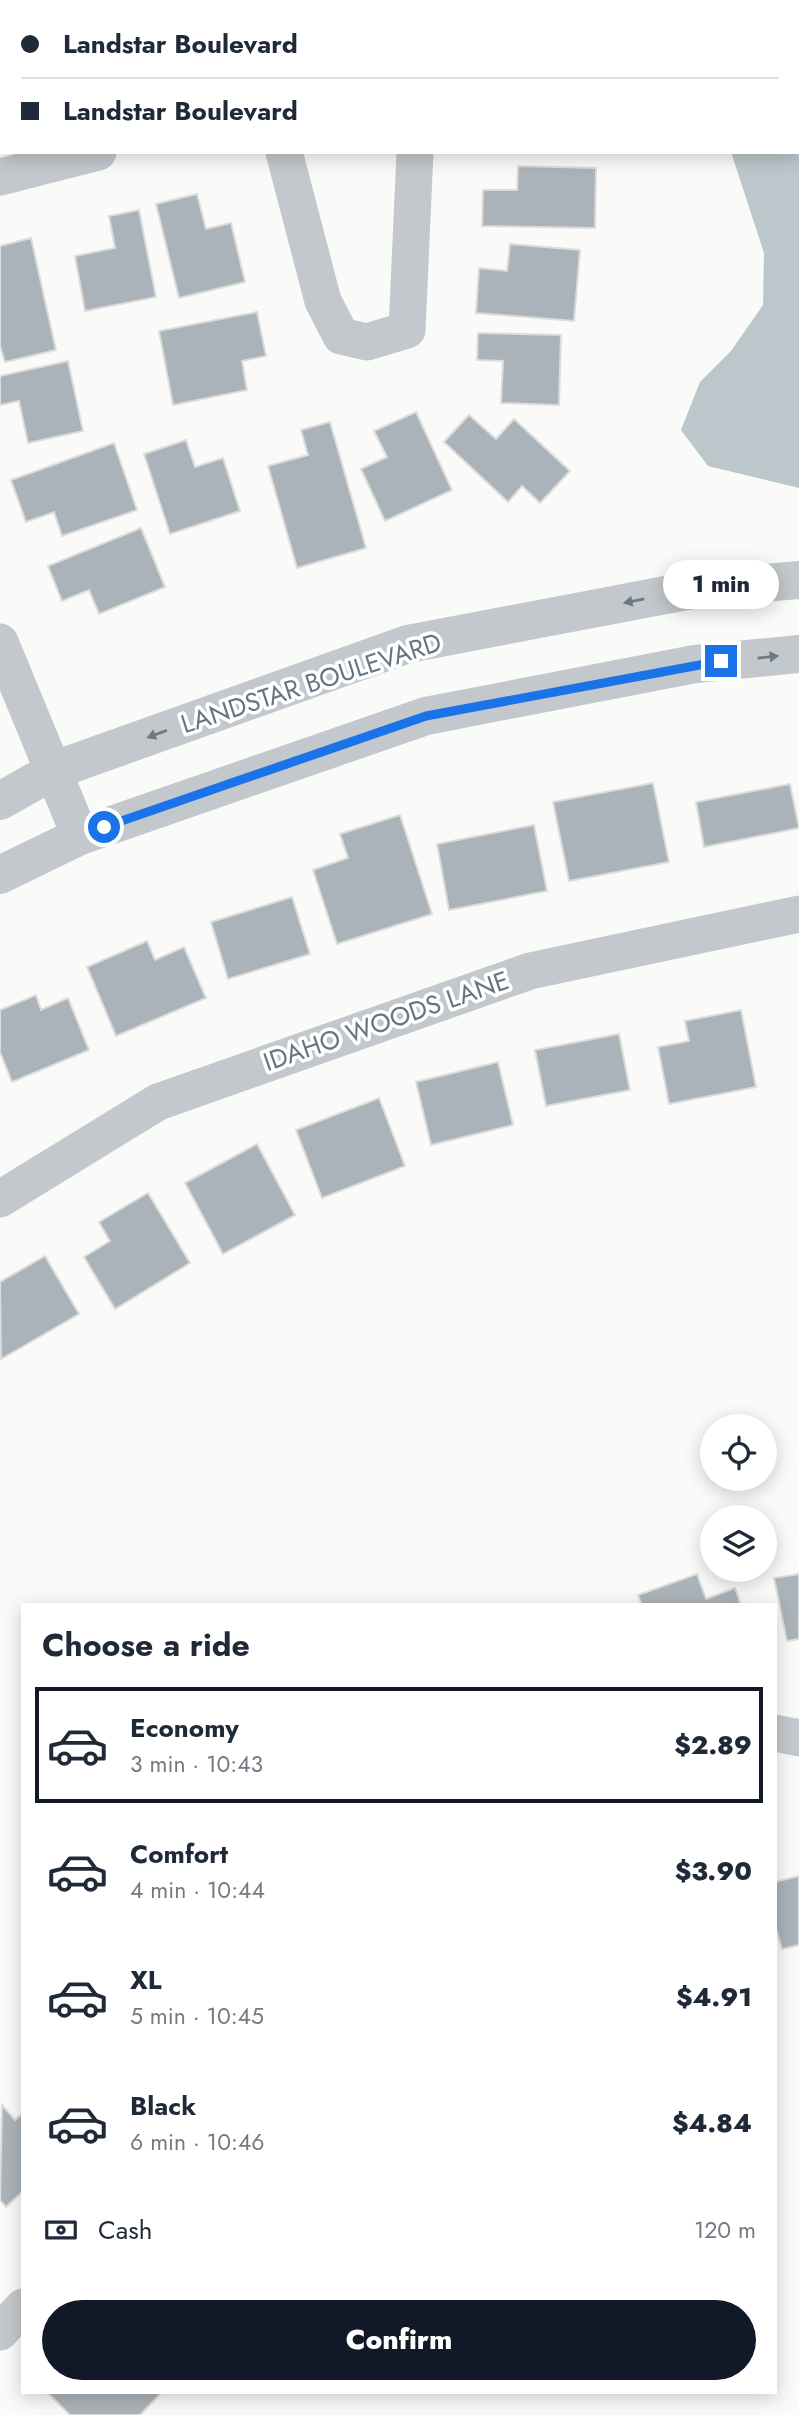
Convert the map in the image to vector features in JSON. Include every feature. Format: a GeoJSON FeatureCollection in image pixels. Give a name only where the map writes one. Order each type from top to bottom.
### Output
{"type":"FeatureCollection","features":[{"type":"Feature","properties":{"kind":"street"},"geometry":{"type":"LineString","coordinates":[[0,177],[90,154]]}},
{"type":"Feature","properties":{"kind":"street"},"geometry":{"type":"LineString","coordinates":[[285,154],[323,301],[341,336],[367,342],[407,330],[415,154]]}},
{"type":"Feature","properties":{"kind":"street","name":"LANDSTAR BOULEVARD"},"geometry":{"type":"LineString","coordinates":[[0,800],[55,770],[408,644],[697,589],[799,580]]}},
{"type":"Feature","properties":{"kind":"street"},"geometry":{"type":"LineString","coordinates":[[0,642],[80,836]]}},
{"type":"Feature","properties":{"kind":"street"},"geometry":{"type":"LineString","coordinates":[[0,875],[80,836],[426,716],[695,664],[799,654]]}},
{"type":"Feature","properties":{"kind":"street","name":"IDAHO WOODS LANE"},"geometry":{"type":"LineString","coordinates":[[0,1199],[158,1102],[530,971],[799,914]]}},
{"type":"Feature","properties":{"kind":"street"},"geometry":{"type":"LineString","coordinates":[[777,1733],[799,1738]]}},
{"type":"Feature","properties":{"kind":"street"},"geometry":{"type":"LineString","coordinates":[[0,2332],[21,2309]]}},
{"type":"Feature","properties":{"kind":"shaded area"},"geometry":{"type":"Polygon","coordinates":[[[732,154],[799,154],[799,488],[708,466],[681,430],[700,382],[731,351],[763,305],[764,253],[732,154]]]}},
{"type":"Feature","properties":{"kind":"building"},"geometry":{"type":"Polygon","coordinates":[[[518,166],[596,168],[595,228],[482,226],[483,190],[517,190],[518,166]]]}},
{"type":"Feature","properties":{"kind":"building"},"geometry":{"type":"Polygon","coordinates":[[[197,194],[206,229],[231,223],[245,282],[179,298],[156,204],[197,194]]]}},
{"type":"Feature","properties":{"kind":"building"},"geometry":{"type":"Polygon","coordinates":[[[139,210],[156,297],[85,311],[75,256],[115,248],[109,216],[139,210]]]}},
{"type":"Feature","properties":{"kind":"building"},"geometry":{"type":"Polygon","coordinates":[[[31,238],[56,350],[5,362],[0,346],[0,246],[31,238]]]}},
{"type":"Feature","properties":{"kind":"building"},"geometry":{"type":"Polygon","coordinates":[[[510,244],[580,250],[574,321],[476,313],[479,268],[507,271],[510,244]]]}},
{"type":"Feature","properties":{"kind":"building"},"geometry":{"type":"Polygon","coordinates":[[[257,312],[266,356],[242,361],[247,390],[173,405],[159,331],[257,312]]]}},
{"type":"Feature","properties":{"kind":"building"},"geometry":{"type":"Polygon","coordinates":[[[478,333],[561,335],[559,405],[501,403],[503,361],[477,360],[478,333]]]}},
{"type":"Feature","properties":{"kind":"building"},"geometry":{"type":"Polygon","coordinates":[[[68,361],[83,431],[28,443],[19,401],[0,405],[0,376],[68,361]]]}},
{"type":"Feature","properties":{"kind":"building"},"geometry":{"type":"Polygon","coordinates":[[[416,412],[452,490],[385,521],[361,469],[387,457],[374,431],[416,412]]]}},
{"type":"Feature","properties":{"kind":"building"},"geometry":{"type":"Polygon","coordinates":[[[469,415],[496,439],[514,419],[570,471],[540,503],[522,486],[508,502],[444,442],[469,415]]]}},
{"type":"Feature","properties":{"kind":"building"},"geometry":{"type":"Polygon","coordinates":[[[330,422],[366,548],[297,568],[268,466],[308,455],[301,430],[330,422]]]}},
{"type":"Feature","properties":{"kind":"building"},"geometry":{"type":"Polygon","coordinates":[[[186,440],[195,467],[223,458],[240,511],[170,534],[144,454],[186,440]]]}},
{"type":"Feature","properties":{"kind":"building"},"geometry":{"type":"Polygon","coordinates":[[[114,443],[137,510],[62,536],[54,512],[26,522],[11,480],[114,443]]]}},
{"type":"Feature","properties":{"kind":"building"},"geometry":{"type":"Polygon","coordinates":[[[141,528],[165,587],[99,614],[89,590],[62,601],[48,566],[141,528]]]}},
{"type":"Feature","properties":{"kind":"building"},"geometry":{"type":"Polygon","coordinates":[[[653,783],[669,862],[569,881],[553,802],[653,783]]]}},
{"type":"Feature","properties":{"kind":"building"},"geometry":{"type":"Polygon","coordinates":[[[790,784],[799,828],[704,847],[696,802],[790,784]]]}},
{"type":"Feature","properties":{"kind":"building"},"geometry":{"type":"Polygon","coordinates":[[[400,815],[432,914],[337,944],[313,870],[348,858],[340,834],[400,815]]]}},
{"type":"Feature","properties":{"kind":"building"},"geometry":{"type":"Polygon","coordinates":[[[534,825],[547,891],[449,910],[437,844],[534,825]]]}},
{"type":"Feature","properties":{"kind":"building"},"geometry":{"type":"Polygon","coordinates":[[[292,897],[310,954],[228,979],[211,922],[292,897]]]}},
{"type":"Feature","properties":{"kind":"building"},"geometry":{"type":"Polygon","coordinates":[[[147,941],[155,960],[184,947],[206,998],[116,1036],[87,967],[147,941]]]}},
{"type":"Feature","properties":{"kind":"building"},"geometry":{"type":"Polygon","coordinates":[[[36,995],[41,1010],[68,998],[89,1050],[12,1082],[0,1052],[0,1010],[36,995]]]}},
{"type":"Feature","properties":{"kind":"building"},"geometry":{"type":"Polygon","coordinates":[[[741,1010],[756,1087],[669,1104],[658,1047],[689,1041],[685,1021],[741,1010]]]}},
{"type":"Feature","properties":{"kind":"building"},"geometry":{"type":"Polygon","coordinates":[[[619,1034],[630,1090],[546,1106],[535,1050],[619,1034]]]}},
{"type":"Feature","properties":{"kind":"building"},"geometry":{"type":"Polygon","coordinates":[[[498,1062],[513,1125],[431,1145],[416,1082],[498,1062]]]}},
{"type":"Feature","properties":{"kind":"building"},"geometry":{"type":"Polygon","coordinates":[[[379,1098],[405,1166],[322,1198],[296,1130],[379,1098]]]}},
{"type":"Feature","properties":{"kind":"building"},"geometry":{"type":"Polygon","coordinates":[[[257,1144],[295,1215],[223,1254],[185,1183],[257,1144]]]}},
{"type":"Feature","properties":{"kind":"building"},"geometry":{"type":"Polygon","coordinates":[[[148,1193],[190,1263],[115,1309],[84,1257],[110,1241],[99,1222],[148,1193]]]}},
{"type":"Feature","properties":{"kind":"building"},"geometry":{"type":"Polygon","coordinates":[[[45,1256],[79,1314],[1,1359],[0,1282],[45,1256]]]}},
{"type":"Feature","properties":{"kind":"building"},"geometry":{"type":"Polygon","coordinates":[[[697,1574],[706,1599],[735,1588],[740,1603],[641,1603],[638,1595],[697,1574]]]}},
{"type":"Feature","properties":{"kind":"building"},"geometry":{"type":"Polygon","coordinates":[[[799,1574],[799,1639],[787,1641],[775,1582],[777,1578],[799,1574]]]}},
{"type":"Feature","properties":{"kind":"building"},"geometry":{"type":"Polygon","coordinates":[[[799,1876],[799,1945],[782,1949],[777,1932],[777,1882],[799,1876]]]}},
{"type":"Feature","properties":{"kind":"building"},"geometry":{"type":"Polygon","coordinates":[[[2,2105],[15,2120],[21,2115],[21,2193],[6,2207],[0,2200],[2,2105]]]}},
{"type":"Feature","properties":{"kind":"building"},"geometry":{"type":"Polygon","coordinates":[[[49,2394],[160,2394],[140,2415],[70,2415],[49,2394]]]}},
{"type":"Feature","properties":{"kind":"route"},"geometry":{"type":"LineString","coordinates":[[104,827],[426,716],[721,661]]}}]}
